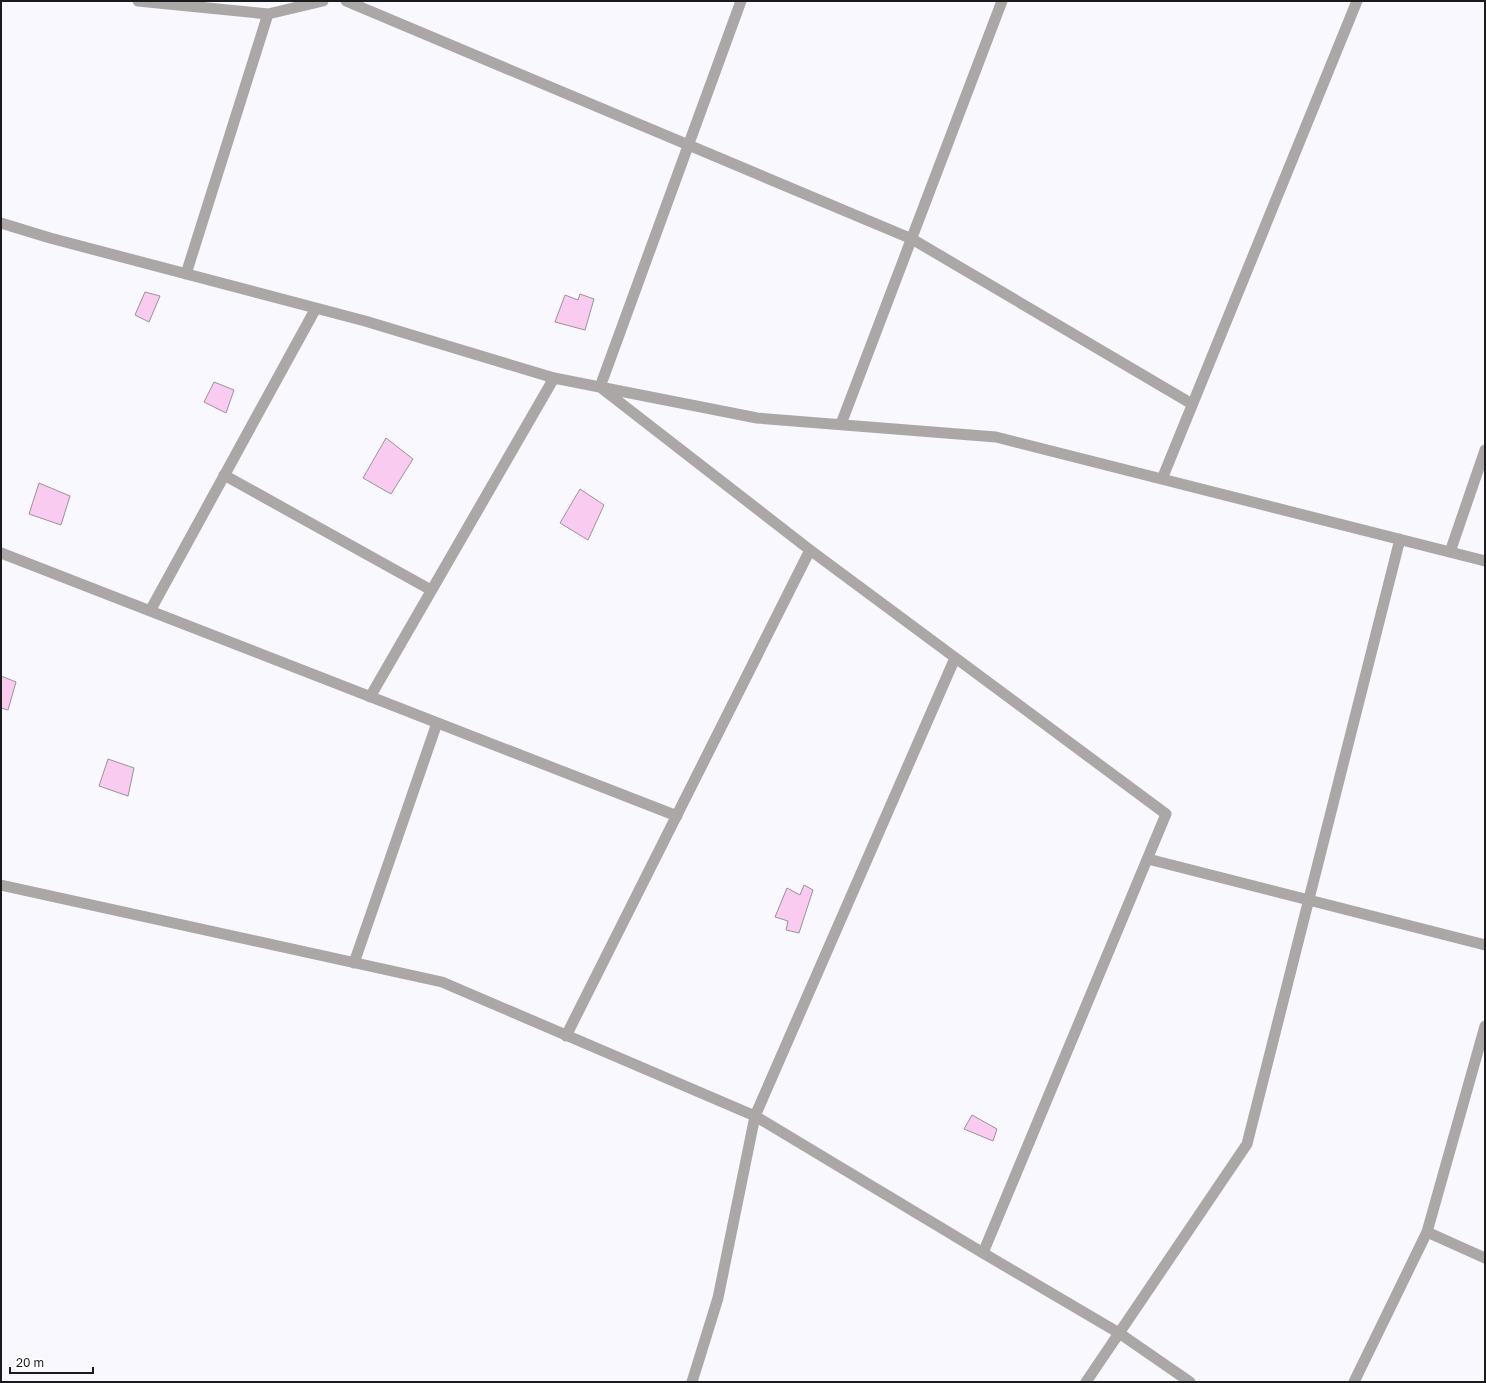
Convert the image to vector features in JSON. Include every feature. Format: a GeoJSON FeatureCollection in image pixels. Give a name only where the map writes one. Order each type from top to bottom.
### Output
{"type":"FeatureCollection","features":[{"type":"Feature","properties":{"kind":"street"},"geometry":{"type":"LineString","coordinates":[[138,1],[268,14],[323,1]]}},
{"type":"Feature","properties":{"kind":"street"},"geometry":{"type":"LineString","coordinates":[[346,1],[912,239],[1192,404]]}},
{"type":"Feature","properties":{"kind":"street"},"geometry":{"type":"LineString","coordinates":[[600,387],[741,1]]}},
{"type":"Feature","properties":{"kind":"street"},"geometry":{"type":"LineString","coordinates":[[841,424],[1002,1]]}},
{"type":"Feature","properties":{"kind":"street"},"geometry":{"type":"LineString","coordinates":[[1162,479],[1357,1]]}},
{"type":"Feature","properties":{"kind":"street"},"geometry":{"type":"LineString","coordinates":[[186,274],[268,14]]}},
{"type":"Feature","properties":{"kind":"street"},"geometry":{"type":"LineString","coordinates":[[1,223],[50,238],[365,321],[554,378],[757,418],[996,437],[1485,561]]}},
{"type":"Feature","properties":{"kind":"street"},"geometry":{"type":"LineString","coordinates":[[150,611],[316,308]]}},
{"type":"Feature","properties":{"kind":"street"},"geometry":{"type":"LineString","coordinates":[[370,697],[554,378]]}},
{"type":"Feature","properties":{"kind":"street"},"geometry":{"type":"LineString","coordinates":[[600,387],[810,550],[1166,814],[983,1253]]}},
{"type":"Feature","properties":{"kind":"street"},"geometry":{"type":"LineString","coordinates":[[1450,552],[1485,450]]}},
{"type":"Feature","properties":{"kind":"street"},"geometry":{"type":"LineString","coordinates":[[224,475],[432,590]]}},
{"type":"Feature","properties":{"kind":"street"},"geometry":{"type":"LineString","coordinates":[[1086,1382],[1247,1144],[1400,539]]}},
{"type":"Feature","properties":{"kind":"street"},"geometry":{"type":"LineString","coordinates":[[566,1036],[810,550]]}},
{"type":"Feature","properties":{"kind":"street"},"geometry":{"type":"LineString","coordinates":[[1,553],[677,816]]}},
{"type":"Feature","properties":{"kind":"street"},"geometry":{"type":"LineString","coordinates":[[692,1382],[718,1298],[755,1116],[955,658]]}},
{"type":"Feature","properties":{"kind":"street"},"geometry":{"type":"LineString","coordinates":[[354,963],[437,723]]}},
{"type":"Feature","properties":{"kind":"street"},"geometry":{"type":"LineString","coordinates":[[1148,859],[1485,945]]}},
{"type":"Feature","properties":{"kind":"street"},"geometry":{"type":"LineString","coordinates":[[1,885],[442,982],[755,1116],[983,1253],[1119,1332],[1190,1382]]}},
{"type":"Feature","properties":{"kind":"street"},"geometry":{"type":"LineString","coordinates":[[1354,1382],[1427,1232],[1485,1026]]}},
{"type":"Feature","properties":{"kind":"street"},"geometry":{"type":"LineString","coordinates":[[1427,1232],[1485,1258]]}},
{"type":"Feature","properties":{"kind":"building"},"geometry":{"type":"Polygon","coordinates":[[[145,292],[160,296],[149,322],[135,315],[145,292]]]}},
{"type":"Feature","properties":{"kind":"building"},"geometry":{"type":"Polygon","coordinates":[[[580,294],[594,299],[585,330],[555,322],[565,295],[578,300],[580,294]]]}},
{"type":"Feature","properties":{"kind":"building"},"geometry":{"type":"Polygon","coordinates":[[[214,382],[234,390],[226,413],[204,402],[214,382]]]}},
{"type":"Feature","properties":{"kind":"building"},"geometry":{"type":"Polygon","coordinates":[[[386,438],[413,459],[391,494],[363,478],[386,438]]]}},
{"type":"Feature","properties":{"kind":"building"},"geometry":{"type":"Polygon","coordinates":[[[39,483],[70,496],[61,525],[29,514],[39,483]]]}},
{"type":"Feature","properties":{"kind":"building"},"geometry":{"type":"Polygon","coordinates":[[[580,489],[604,505],[588,540],[560,523],[580,489]]]}},
{"type":"Feature","properties":{"kind":"building"},"geometry":{"type":"Polygon","coordinates":[[[1,676],[16,682],[8,710],[1,708],[1,676]]]}},
{"type":"Feature","properties":{"kind":"building"},"geometry":{"type":"Polygon","coordinates":[[[108,759],[134,768],[128,796],[99,786],[108,759]]]}},
{"type":"Feature","properties":{"kind":"building"},"geometry":{"type":"Polygon","coordinates":[[[804,885],[813,890],[799,933],[786,930],[788,921],[775,917],[787,888],[800,895],[804,885]]]}},
{"type":"Feature","properties":{"kind":"building"},"geometry":{"type":"Polygon","coordinates":[[[972,1115],[997,1129],[993,1141],[964,1129],[972,1115]]]}}]}
